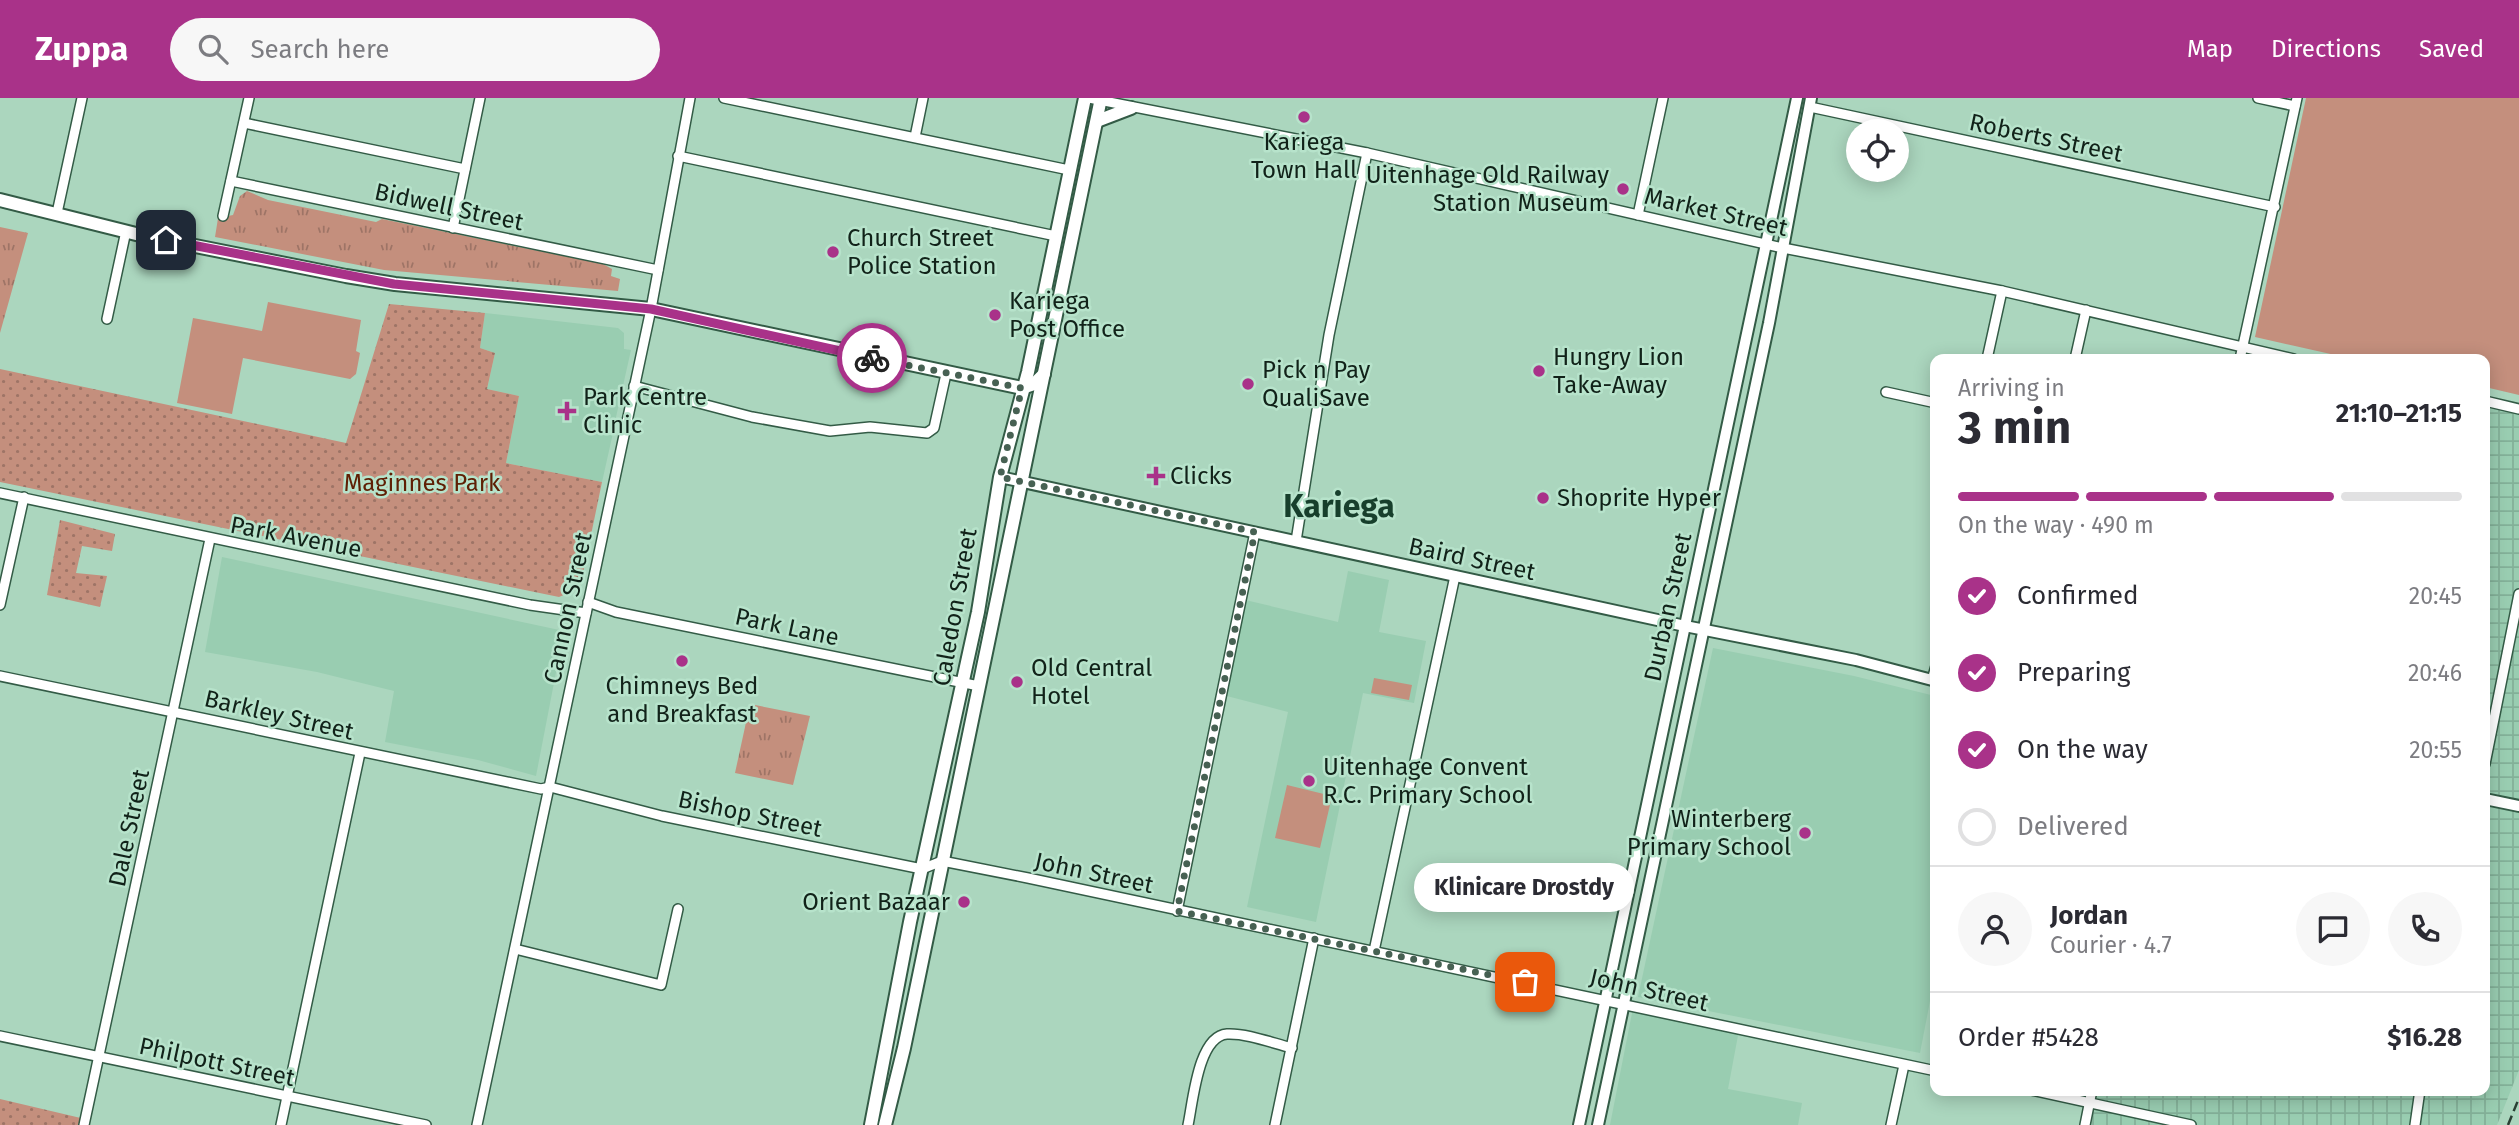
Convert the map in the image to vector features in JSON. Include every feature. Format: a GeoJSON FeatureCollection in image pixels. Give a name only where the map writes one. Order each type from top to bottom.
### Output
{"type":"FeatureCollection","features":[{"type":"Feature","properties":{"kind":"main road","name":"Caledon Street"},"geometry":{"type":"LineString","coordinates":[[885,1125],[1097,121],[1094,99]]}},
{"type":"Feature","properties":{"kind":"main road","name":"Caledon Street"},"geometry":{"type":"LineString","coordinates":[[871,1125],[922,869],[963,683],[1000,477],[1028,372],[1069,170],[1094,99]]}},
{"type":"Feature","properties":{"kind":"main road"},"geometry":{"type":"LineString","coordinates":[[1097,121],[1131,108]]}},
{"type":"Feature","properties":{"kind":"main road"},"geometry":{"type":"LineString","coordinates":[[0,200],[126,231],[394,284],[651,309],[946,374],[1022,388],[1034,384],[1044,374]]}},
{"type":"Feature","properties":{"kind":"main road"},"geometry":{"type":"LineString","coordinates":[[1022,388],[1037,410]]}},
{"type":"Feature","properties":{"kind":"street"},"geometry":{"type":"LineString","coordinates":[[57,213],[82,98]]}},
{"type":"Feature","properties":{"kind":"street"},"geometry":{"type":"LineString","coordinates":[[223,216],[249,98]]}},
{"type":"Feature","properties":{"kind":"street"},"geometry":{"type":"LineString","coordinates":[[453,228],[480,98]]}},
{"type":"Feature","properties":{"kind":"street","name":"Cannon Street"},"geometry":{"type":"LineString","coordinates":[[477,1125],[651,309],[690,98]]}},
{"type":"Feature","properties":{"kind":"street"},"geometry":{"type":"LineString","coordinates":[[724,98],[1069,170]]}},
{"type":"Feature","properties":{"kind":"street"},"geometry":{"type":"LineString","coordinates":[[915,137],[923,98]]}},
{"type":"Feature","properties":{"kind":"street"},"geometry":{"type":"LineString","coordinates":[[1639,215],[1664,98]]}},
{"type":"Feature","properties":{"kind":"street","name":"Durban Street"},"geometry":{"type":"LineString","coordinates":[[1579,1125],[1797,98]]}},
{"type":"Feature","properties":{"kind":"street"},"geometry":{"type":"LineString","coordinates":[[2242,354],[2296,102],[2258,98]]}},
{"type":"Feature","properties":{"kind":"street","name":"Market Street"},"geometry":{"type":"LineString","coordinates":[[1094,99],[1367,153],[1783,248],[2002,291],[2271,354]]}},
{"type":"Feature","properties":{"kind":"street","name":"Durban Street"},"geometry":{"type":"LineString","coordinates":[[1598,1125],[1783,248],[1811,102]]}},
{"type":"Feature","properties":{"kind":"street","name":"Roberts Street"},"geometry":{"type":"LineString","coordinates":[[1811,102],[2274,207]]}},
{"type":"Feature","properties":{"kind":"street"},"geometry":{"type":"LineString","coordinates":[[244,122],[465,169]]}},
{"type":"Feature","properties":{"kind":"street"},"geometry":{"type":"LineString","coordinates":[[1296,541],[1329,335],[1367,153]]}},
{"type":"Feature","properties":{"kind":"street"},"geometry":{"type":"LineString","coordinates":[[678,156],[1056,236]]}},
{"type":"Feature","properties":{"kind":"street","name":"Bidwell Street"},"geometry":{"type":"LineString","coordinates":[[231,181],[659,270]]}},
{"type":"Feature","properties":{"kind":"street"},"geometry":{"type":"LineString","coordinates":[[107,318],[126,231]]}},
{"type":"Feature","properties":{"kind":"street"},"geometry":{"type":"LineString","coordinates":[[1988,354],[2002,291]]}},
{"type":"Feature","properties":{"kind":"street"},"geometry":{"type":"LineString","coordinates":[[2076,354],[2086,310]]}},
{"type":"Feature","properties":{"kind":"street"},"geometry":{"type":"LineString","coordinates":[[634,386],[752,417],[830,432],[870,427],[927,433],[934,430],[946,374]]}},
{"type":"Feature","properties":{"kind":"street"},"geometry":{"type":"LineString","coordinates":[[1886,392],[1930,402]]}},
{"type":"Feature","properties":{"kind":"street"},"geometry":{"type":"LineString","coordinates":[[2490,402],[2519,409]]}},
{"type":"Feature","properties":{"kind":"street","name":"Baird Street"},"geometry":{"type":"LineString","coordinates":[[1000,477],[1703,630],[1856,660],[1930,679]]}},
{"type":"Feature","properties":{"kind":"street","name":"Park Avenue"},"geometry":{"type":"LineString","coordinates":[[0,493],[530,606],[586,613]]}},
{"type":"Feature","properties":{"kind":"street"},"geometry":{"type":"LineString","coordinates":[[0,605],[24,497]]}},
{"type":"Feature","properties":{"kind":"street"},"geometry":{"type":"LineString","coordinates":[[1177,911],[1255,532]]}},
{"type":"Feature","properties":{"kind":"street","name":"Dale Street"},"geometry":{"type":"LineString","coordinates":[[84,1125],[210,539]]}},
{"type":"Feature","properties":{"kind":"street"},"geometry":{"type":"LineString","coordinates":[[1374,951],[1455,576]]}},
{"type":"Feature","properties":{"kind":"street"},"geometry":{"type":"LineString","coordinates":[[2490,739],[2519,594]]}},
{"type":"Feature","properties":{"kind":"street","name":"Park Lane"},"geometry":{"type":"LineString","coordinates":[[588,602],[616,612],[979,686]]}},
{"type":"Feature","properties":{"kind":"street","name":"Barkley Street"},"geometry":{"type":"LineString","coordinates":[[0,676],[360,753],[541,789],[550,787]]}},
{"type":"Feature","properties":{"kind":"street"},"geometry":{"type":"LineString","coordinates":[[281,1125],[360,753]]}},
{"type":"Feature","properties":{"kind":"street","name":"Bishop Street"},"geometry":{"type":"LineString","coordinates":[[550,787],[642,811],[922,869]]}},
{"type":"Feature","properties":{"kind":"street"},"geometry":{"type":"LineString","coordinates":[[2490,800],[2519,806]]}},
{"type":"Feature","properties":{"kind":"street"},"geometry":{"type":"LineString","coordinates":[[922,869],[942,861]]}},
{"type":"Feature","properties":{"kind":"street","name":"John Street"},"geometry":{"type":"LineString","coordinates":[[942,861],[1930,1070]]}},
{"type":"Feature","properties":{"kind":"street"},"geometry":{"type":"LineString","coordinates":[[515,949],[661,985],[678,909]]}},
{"type":"Feature","properties":{"kind":"street"},"geometry":{"type":"LineString","coordinates":[[1275,1125],[1314,938]]}},
{"type":"Feature","properties":{"kind":"street"},"geometry":{"type":"LineString","coordinates":[[1188,1125],[1203,1055],[1214,1039],[1228,1034],[1292,1048]]}},
{"type":"Feature","properties":{"kind":"street","name":"Philpott Street"},"geometry":{"type":"LineString","coordinates":[[0,1036],[426,1125]]}},
{"type":"Feature","properties":{"kind":"street"},"geometry":{"type":"LineString","coordinates":[[1891,1125],[1904,1065]]}},
{"type":"Feature","properties":{"kind":"street"},"geometry":{"type":"LineString","coordinates":[[2060,1096],[2191,1125]]}},
{"type":"Feature","properties":{"kind":"street"},"geometry":{"type":"LineString","coordinates":[[2085,1125],[2091,1096]]}},
{"type":"Feature","properties":{"kind":"street"},"geometry":{"type":"LineString","coordinates":[[2416,1125],[2419,1096]]}},
{"type":"Feature","properties":{"kind":"shaded area","name":"Park Centre Clinic"},"geometry":{"type":"Polygon","coordinates":[[[485,313],[618,328],[624,333],[624,349],[631,350],[614,426],[609,426],[608,432],[613,433],[602,482],[506,463],[519,396],[487,389],[495,353],[480,348],[485,313]]]}},
{"type":"Feature","properties":{"kind":"shaded area"},"geometry":{"type":"Polygon","coordinates":[[[2490,402],[2519,409],[2519,1070],[2497,1125],[2090,1125],[2096,1096],[2490,1096],[2490,402]]]}},
{"type":"Feature","properties":{"kind":"shaded area"},"geometry":{"type":"Polygon","coordinates":[[[222,557],[564,631],[536,776],[478,760],[385,742],[394,691],[317,672],[205,652],[222,557]]]}},
{"type":"Feature","properties":{"kind":"shaded area","name":"Uitenhage Convent R.C. Primary School"},"geometry":{"type":"Polygon","coordinates":[[[1348,571],[1389,580],[1379,632],[1426,641],[1414,703],[1363,693],[1316,922],[1247,907],[1288,712],[1223,695],[1241,599],[1338,622],[1348,571]]]}},
{"type":"Feature","properties":{"kind":"shaded area","name":"Winterberg Primary School"},"geometry":{"type":"Polygon","coordinates":[[[1713,648],[1854,676],[1930,695],[1930,1001],[1920,1053],[1638,997],[1713,648]]]}},
{"type":"Feature","properties":{"kind":"shaded area"},"geometry":{"type":"Polygon","coordinates":[[[1633,1008],[1739,1030],[1728,1089],[1802,1103],[1798,1125],[1610,1125],[1633,1008]]]}},
{"type":"Feature","properties":{"kind":"green space"},"geometry":{"type":"Polygon","coordinates":[[[2306,98],[2519,98],[2519,395],[2490,388],[2490,354],[2331,354],[2255,337],[2306,98]]]}},
{"type":"Feature","properties":{"kind":"green space"},"geometry":{"type":"Polygon","coordinates":[[[247,191],[268,200],[376,222],[382,219],[603,264],[612,269],[611,276],[620,279],[618,291],[384,270],[215,237],[219,212],[223,217],[233,215],[240,196],[247,191]]]}},
{"type":"Feature","properties":{"kind":"green space"},"geometry":{"type":"Polygon","coordinates":[[[0,227],[28,233],[0,333],[0,227]]]}},
{"type":"Feature","properties":{"kind":"green space"},"geometry":{"type":"Polygon","coordinates":[[[268,302],[361,320],[356,351],[360,353],[356,374],[350,379],[243,358],[232,414],[177,403],[193,318],[262,331],[268,302]]]}},
{"type":"Feature","properties":{"kind":"green space","name":"Maginnes Park"},"geometry":{"type":"Polygon","coordinates":[[[389,304],[485,313],[480,348],[495,353],[487,389],[519,396],[506,463],[602,482],[580,588],[559,597],[0,482],[0,369],[346,443],[389,304]]]}},
{"type":"Feature","properties":{"kind":"green space"},"geometry":{"type":"Polygon","coordinates":[[[60,520],[115,534],[112,551],[82,546],[76,573],[107,576],[100,607],[47,595],[60,520]]]}},
{"type":"Feature","properties":{"kind":"green space"},"geometry":{"type":"Polygon","coordinates":[[[1374,678],[1412,685],[1409,700],[1371,693],[1374,678]]]}},
{"type":"Feature","properties":{"kind":"green space"},"geometry":{"type":"Polygon","coordinates":[[[750,704],[810,716],[793,785],[735,773],[750,704]]]}},
{"type":"Feature","properties":{"kind":"green space"},"geometry":{"type":"Polygon","coordinates":[[[1287,785],[1332,796],[1320,848],[1275,838],[1287,785]]]}},
{"type":"Feature","properties":{"kind":"green space"},"geometry":{"type":"Polygon","coordinates":[[[0,1099],[85,1119],[84,1125],[0,1125],[0,1099]]]}},
{"type":"Feature","properties":{"kind":"railway"},"geometry":{"type":"LineString","coordinates":[[2508,1125],[2519,1098]]}},
{"type":"Feature","properties":{"kind":"way so far"},"geometry":{"type":"LineString","coordinates":[[872,358],[1022,388],[1000,477],[1255,532],[1177,911],[1525,982]]}},
{"type":"Feature","properties":{"kind":"place","name":"Kariega Town Hall"},"geometry":{"type":"Point","coordinates":[1304,117]}},
{"type":"Feature","properties":{"kind":"place","name":"Uitenhage Old Railway Station Museum"},"geometry":{"type":"Point","coordinates":[1623,189]}},
{"type":"Feature","properties":{"kind":"place","name":"Church Street Police Station"},"geometry":{"type":"Point","coordinates":[833,252]}},
{"type":"Feature","properties":{"kind":"place","name":"Kariega Post Office"},"geometry":{"type":"Point","coordinates":[995,315]}},
{"type":"Feature","properties":{"kind":"place","name":"Hungry Lion Take-Away"},"geometry":{"type":"Point","coordinates":[1539,371]}},
{"type":"Feature","properties":{"kind":"place","name":"Pick n Pay QualiSave"},"geometry":{"type":"Point","coordinates":[1248,384]}},
{"type":"Feature","properties":{"kind":"place","name":"Park Centre Clinic"},"geometry":{"type":"Point","coordinates":[567,411]}},
{"type":"Feature","properties":{"kind":"place","name":"Clicks"},"geometry":{"type":"Point","coordinates":[1156,476]}},
{"type":"Feature","properties":{"kind":"place","name":"Shoprite Hyper"},"geometry":{"type":"Point","coordinates":[1543,498]}},
{"type":"Feature","properties":{"kind":"place","name":"Chimneys Bed and Breakfast"},"geometry":{"type":"Point","coordinates":[682,661]}},
{"type":"Feature","properties":{"kind":"place","name":"Old Central Hotel"},"geometry":{"type":"Point","coordinates":[1017,682]}},
{"type":"Feature","properties":{"kind":"place","name":"Uitenhage Convent R.C. Primary School"},"geometry":{"type":"Point","coordinates":[1309,781]}},
{"type":"Feature","properties":{"kind":"place","name":"Winterberg Primary School"},"geometry":{"type":"Point","coordinates":[1805,833]}},
{"type":"Feature","properties":{"kind":"place","name":"Orient Bazaar"},"geometry":{"type":"Point","coordinates":[964,902]}},
{"type":"Feature","properties":{"kind":"place","name":"Klinicare Drostdy"},"geometry":{"type":"Point","coordinates":[1525,982]}},
{"type":"Feature","properties":{"kind":"district","name":"Kariega"},"geometry":{"type":"Point","coordinates":[1339,506]}},
{"type":"Feature","properties":{"kind":"route"},"geometry":{"type":"LineString","coordinates":[[166,240],[394,284],[651,309],[872,358]]}}]}
